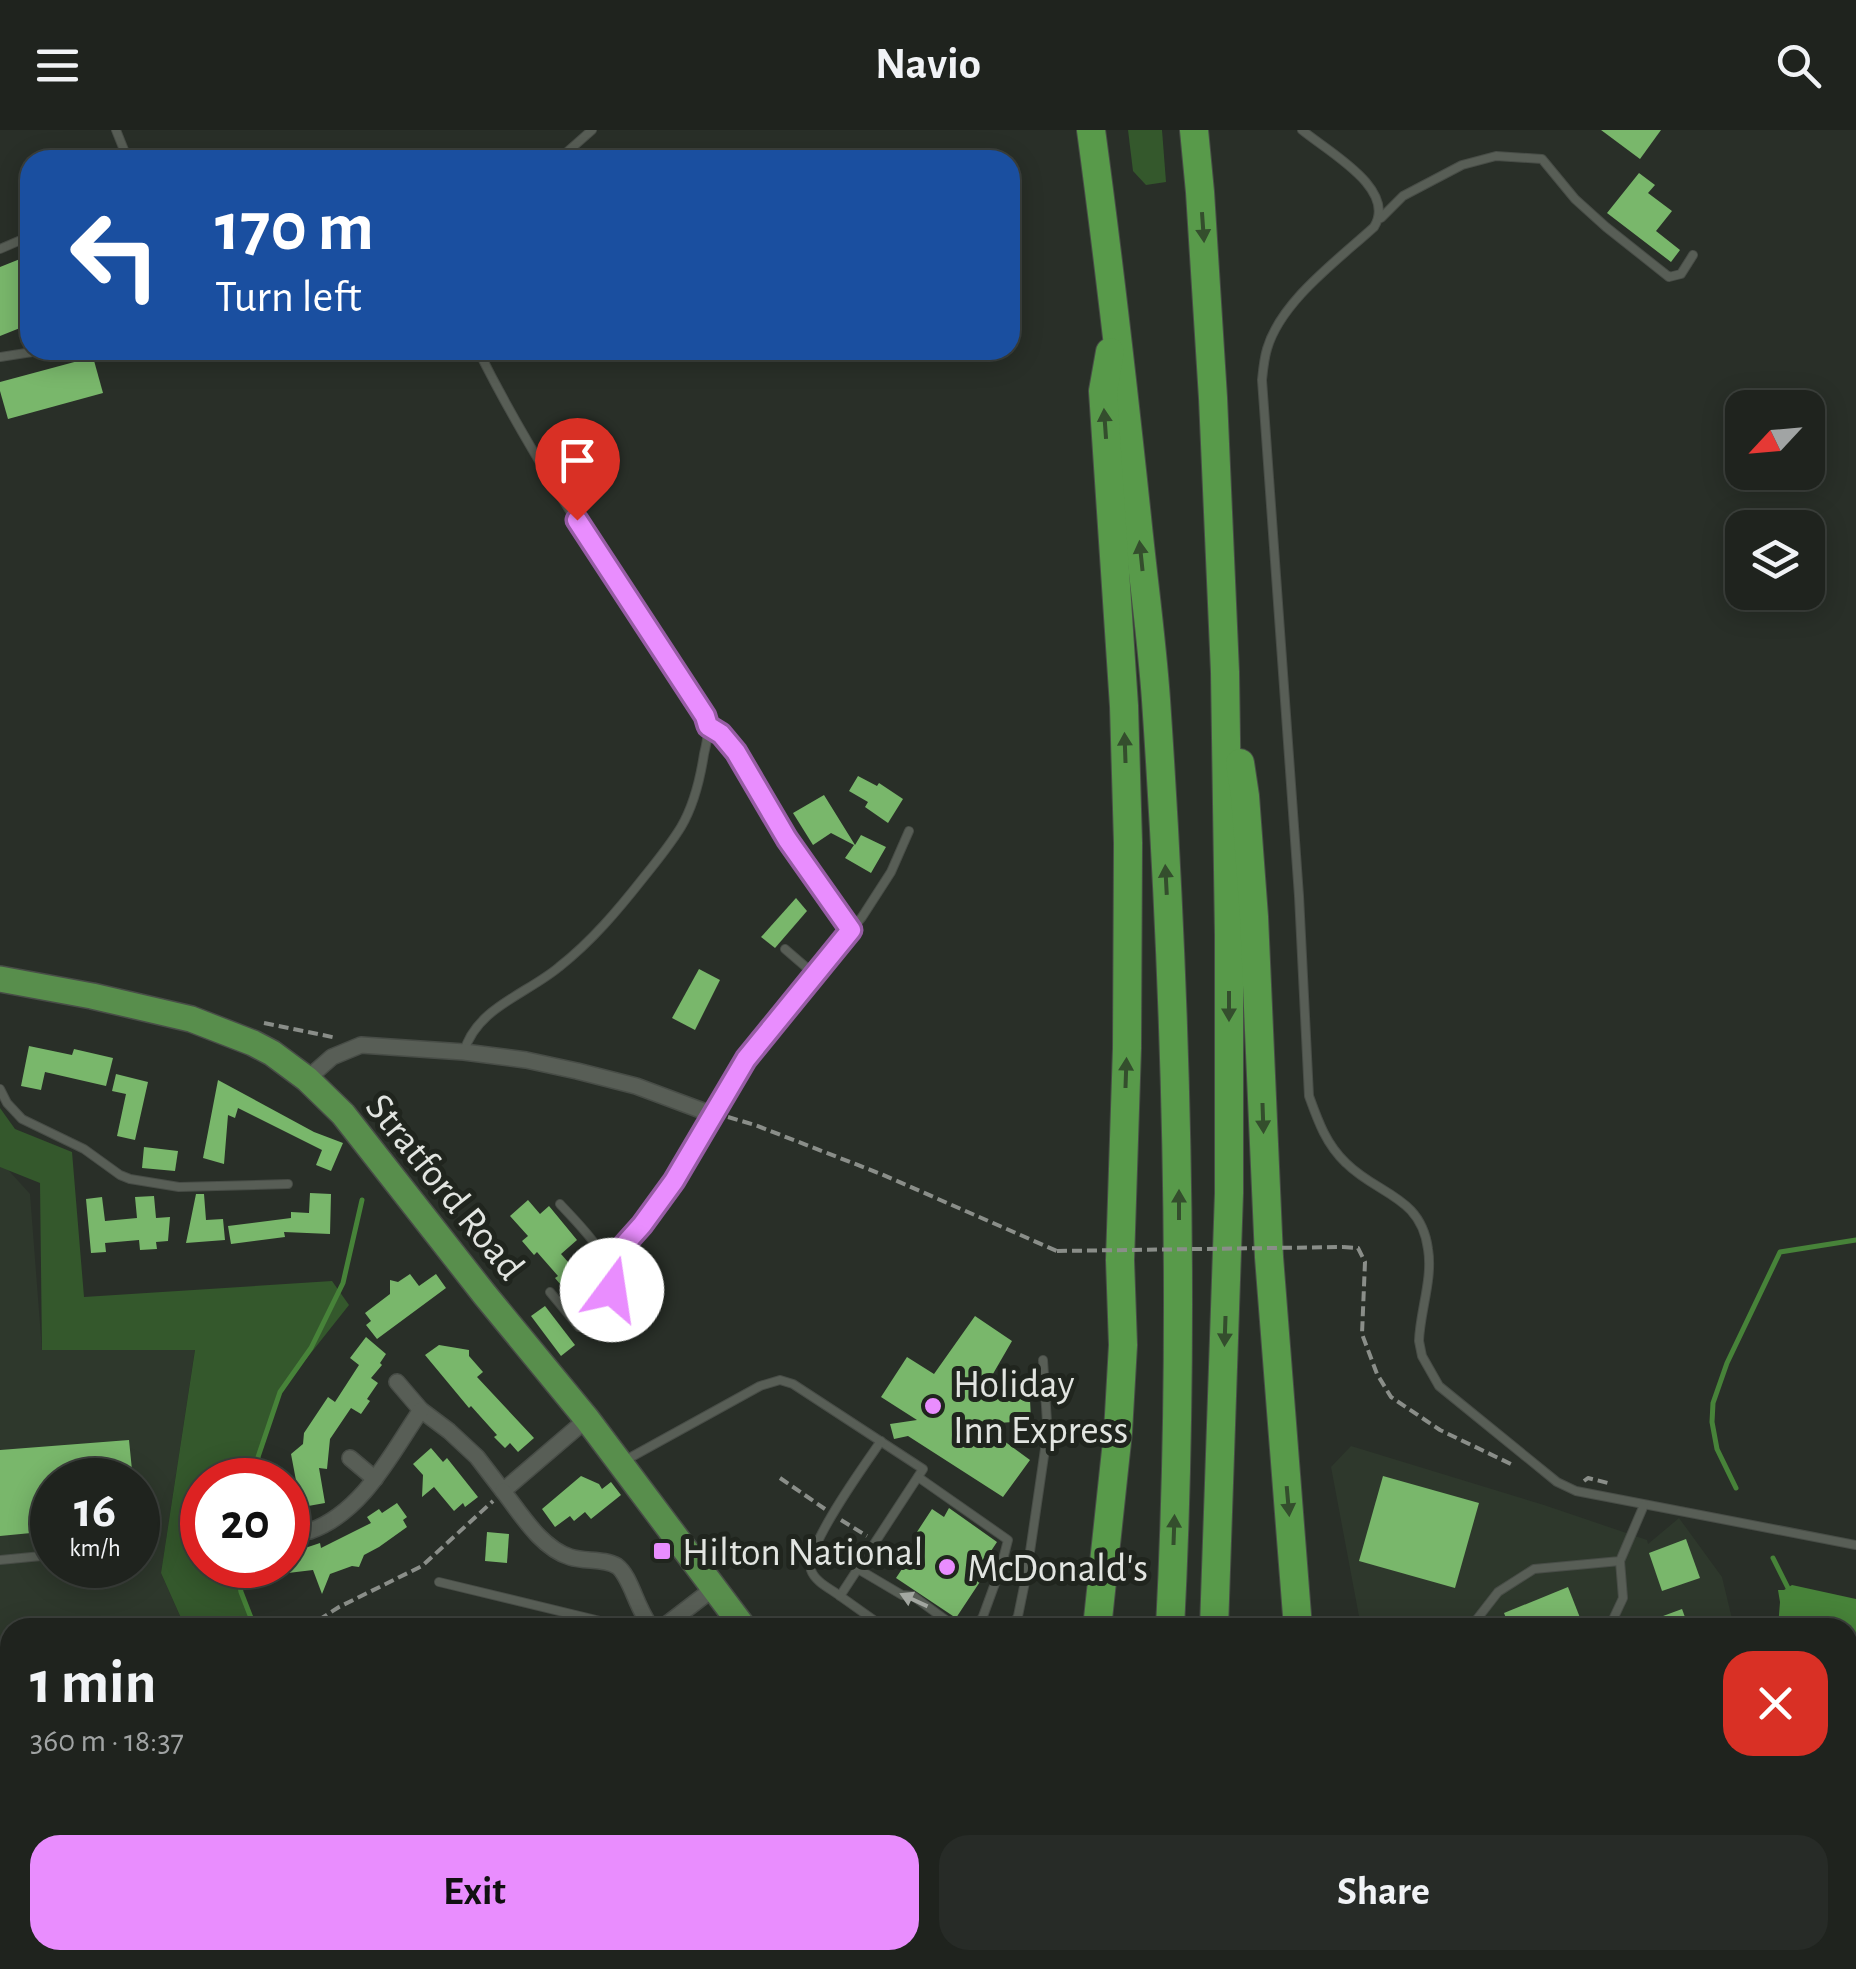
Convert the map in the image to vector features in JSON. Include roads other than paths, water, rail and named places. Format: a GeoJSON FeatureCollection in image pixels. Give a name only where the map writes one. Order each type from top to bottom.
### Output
{"type":"FeatureCollection","features":[{"type":"Feature","properties":{"kind":"highway"},"geometry":{"type":"LineString","coordinates":[[1091,130],[1116,319],[1156,697],[1179,1202],[1171,1618]]}},
{"type":"Feature","properties":{"kind":"highway"},"geometry":{"type":"LineString","coordinates":[[1194,130],[1212,379],[1226,672],[1229,1193],[1214,1618]]}},
{"type":"Feature","properties":{"kind":"highway"},"geometry":{"type":"LineString","coordinates":[[1098,1618],[1122,1362],[1120,1260],[1127,1048],[1124,706],[1103,391],[1116,319]]}},
{"type":"Feature","properties":{"kind":"highway"},"geometry":{"type":"LineString","coordinates":[[1226,672],[1245,796],[1256,954],[1268,1258],[1297,1618]]}},
{"type":"Feature","properties":{"kind":"highway","name":"Stratford Road"},"geometry":{"type":"LineString","coordinates":[[0,979],[92,996],[234,1034],[263,1048],[307,1079],[342,1114],[586,1419],[736,1618]]}},
{"type":"Feature","properties":{"kind":"street","name":"Stratford Road"},"geometry":{"type":"LineString","coordinates":[[307,1079],[332,1056],[361,1045],[464,1052],[577,1070],[636,1086],[714,1115]]}},
{"type":"Feature","properties":{"kind":"street"},"geometry":{"type":"LineString","coordinates":[[397,1382],[420,1410],[476,1457],[554,1549],[573,1558],[606,1561],[623,1572],[644,1618]]}},
{"type":"Feature","properties":{"kind":"street"},"geometry":{"type":"LineString","coordinates":[[310,1531],[345,1512],[375,1479],[420,1410]]}},
{"type":"Feature","properties":{"kind":"street"},"geometry":{"type":"LineString","coordinates":[[503,1491],[586,1419]]}},
{"type":"Feature","properties":{"kind":"street"},"geometry":{"type":"LineString","coordinates":[[350,1458],[375,1479]]}},
{"type":"Feature","properties":{"kind":"street"},"geometry":{"type":"LineString","coordinates":[[675,1618],[714,1588]]}},
{"type":"Feature","properties":{"kind":"lane"},"geometry":{"type":"LineString","coordinates":[[569,150],[592,130]]}},
{"type":"Feature","properties":{"kind":"lane"},"geometry":{"type":"LineString","coordinates":[[1302,130],[1369,186],[1378,200],[1378,221]]}},
{"type":"Feature","properties":{"kind":"lane"},"geometry":{"type":"LineString","coordinates":[[1693,254],[1681,274],[1669,277],[1606,227],[1542,159],[1496,156],[1462,165],[1403,196],[1309,287],[1281,320],[1266,350],[1262,380],[1299,896],[1309,1096],[1325,1138],[1335,1151],[1352,1168],[1406,1204],[1422,1225],[1429,1252],[1419,1342],[1422,1356],[1440,1386],[1566,1488],[1856,1545]]}},
{"type":"Feature","properties":{"kind":"lane"},"geometry":{"type":"LineString","coordinates":[[464,1052],[468,1038],[483,1018],[535,986],[605,925],[680,830],[698,789],[708,726],[511,412],[483,360]]}},
{"type":"Feature","properties":{"kind":"lane"},"geometry":{"type":"LineString","coordinates":[[708,726],[736,752],[787,839],[851,930]]}},
{"type":"Feature","properties":{"kind":"lane"},"geometry":{"type":"LineString","coordinates":[[608,1263],[658,1204],[746,1059],[851,930],[891,872],[909,831]]}},
{"type":"Feature","properties":{"kind":"lane"},"geometry":{"type":"LineString","coordinates":[[785,949],[814,974]]}},
{"type":"Feature","properties":{"kind":"lane"},"geometry":{"type":"LineString","coordinates":[[0,1089],[22,1119],[84,1149],[130,1179],[180,1186],[288,1184]]}},
{"type":"Feature","properties":{"kind":"lane"},"geometry":{"type":"LineString","coordinates":[[550,1292],[579,1327],[609,1298],[612,1284],[608,1263],[560,1204]]}},
{"type":"Feature","properties":{"kind":"lane"},"geometry":{"type":"LineString","coordinates":[[1017,1618],[1045,1449],[1043,1360]]}},
{"type":"Feature","properties":{"kind":"lane"},"geometry":{"type":"LineString","coordinates":[[620,1463],[760,1386],[780,1380],[793,1384],[923,1469],[840,1596]]}},
{"type":"Feature","properties":{"kind":"lane"},"geometry":{"type":"LineString","coordinates":[[871,1618],[814,1576],[810,1567],[832,1514],[881,1441]]}},
{"type":"Feature","properties":{"kind":"lane"},"geometry":{"type":"LineString","coordinates":[[918,1477],[1008,1540],[982,1618]]}},
{"type":"Feature","properties":{"kind":"lane"},"geometry":{"type":"LineString","coordinates":[[1614,1618],[1623,1598],[1620,1561],[1644,1505]]}},
{"type":"Feature","properties":{"kind":"lane"},"geometry":{"type":"LineString","coordinates":[[0,1560],[30,1557]]}},
{"type":"Feature","properties":{"kind":"lane"},"geometry":{"type":"LineString","coordinates":[[1478,1618],[1498,1592],[1534,1569],[1620,1561]]}},
{"type":"Feature","properties":{"kind":"lane"},"geometry":{"type":"LineString","coordinates":[[858,1569],[902,1595],[913,1596],[943,1618]]}},
{"type":"Feature","properties":{"kind":"lane"},"geometry":{"type":"LineString","coordinates":[[439,1582],[588,1618]]}},
{"type":"Feature","properties":{"kind":"waterway"},"geometry":{"type":"LineString","coordinates":[[258,1458],[280,1392],[311,1348],[343,1283],[362,1200]]}},
{"type":"Feature","properties":{"kind":"waterway"},"geometry":{"type":"LineString","coordinates":[[1736,1488],[1717,1449],[1713,1403],[1727,1363],[1780,1252],[1856,1240]]}},
{"type":"Feature","properties":{"kind":"waterway"},"geometry":{"type":"LineString","coordinates":[[1773,1558],[1789,1590]]}},
{"type":"Feature","properties":{"kind":"waterway"},"geometry":{"type":"LineString","coordinates":[[240,1588],[251,1618]]}},
{"type":"Feature","properties":{"kind":"place","name":"Holiday Inn Express"},"geometry":{"type":"Point","coordinates":[933,1406]}},
{"type":"Feature","properties":{"kind":"place","name":"Hilton National"},"geometry":{"type":"Point","coordinates":[662,1551]}},
{"type":"Feature","properties":{"kind":"place","name":"McDonald's"},"geometry":{"type":"Point","coordinates":[947,1567]}}]}
